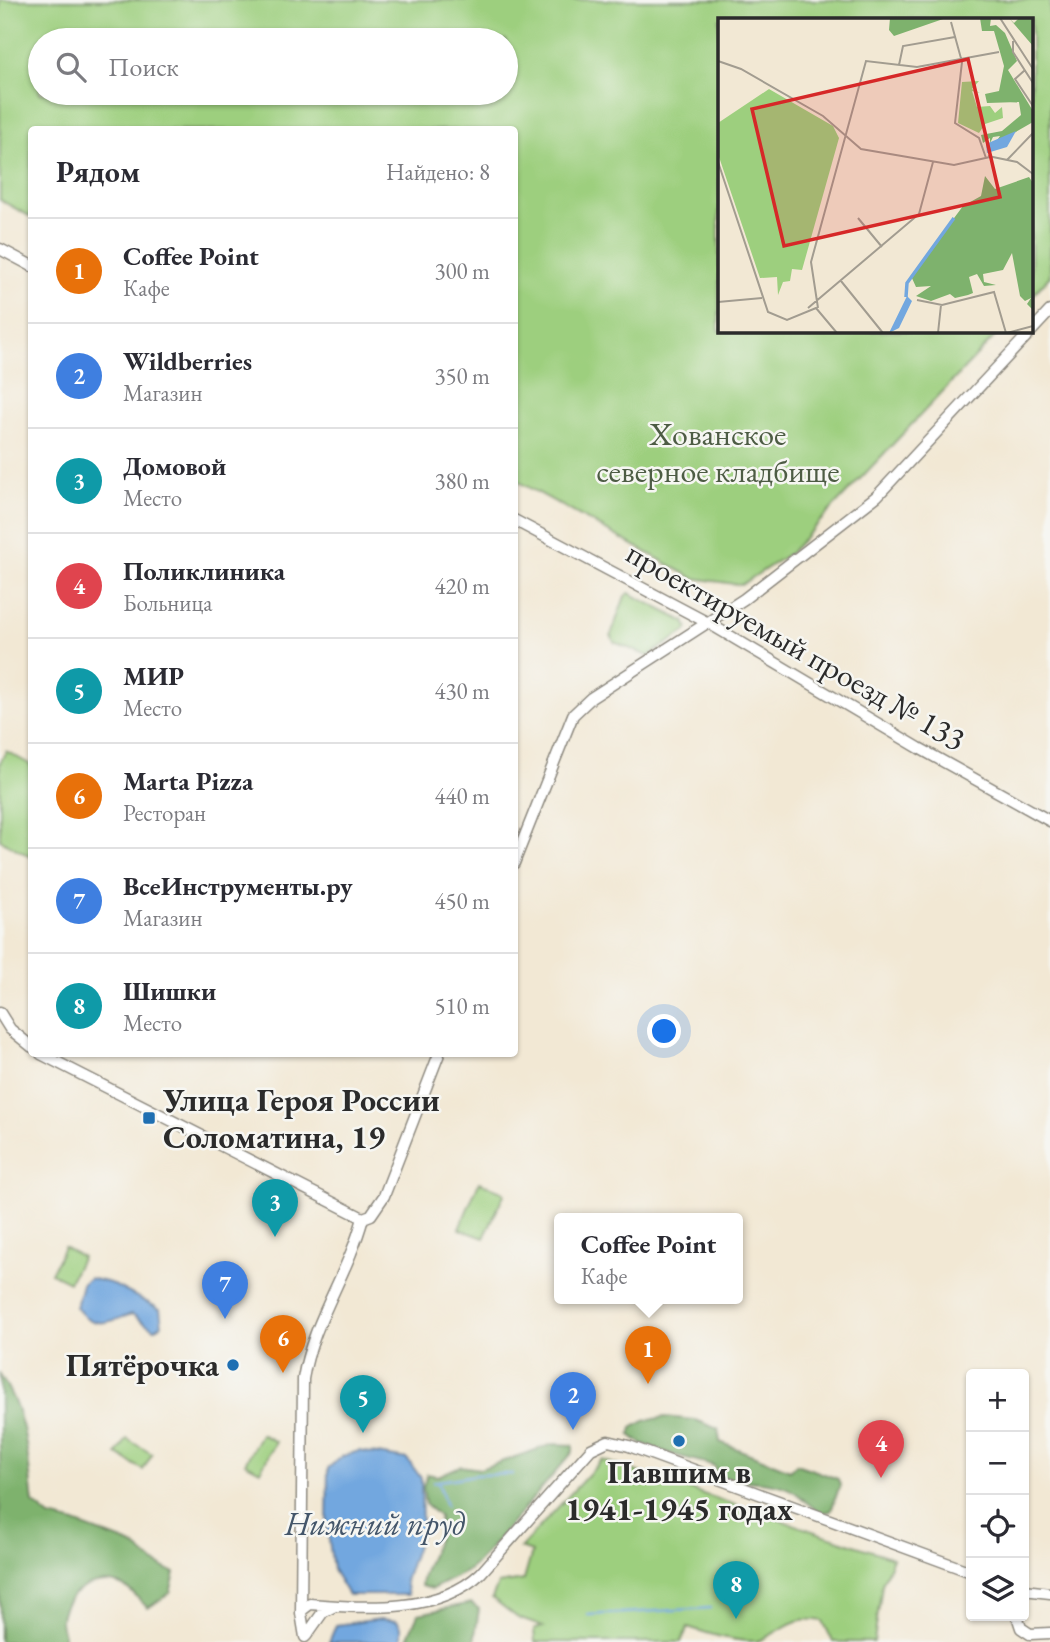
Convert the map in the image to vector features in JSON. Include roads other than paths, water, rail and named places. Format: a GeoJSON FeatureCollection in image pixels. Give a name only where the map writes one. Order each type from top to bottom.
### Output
{"type":"FeatureCollection","features":[{"type":"Feature","properties":{"kind":"street"},"geometry":{"type":"LineString","coordinates":[[0,249],[28,264]]}},
{"type":"Feature","properties":{"kind":"street"},"geometry":{"type":"LineString","coordinates":[[1032,330],[1050,311]]}},
{"type":"Feature","properties":{"kind":"street"},"geometry":{"type":"LineString","coordinates":[[518,853],[573,715],[591,698],[710,624],[877,496],[1030,332]]}},
{"type":"Feature","properties":{"kind":"street","name":"проектируемый проезд № 133"},"geometry":{"type":"LineString","coordinates":[[518,522],[710,624],[919,748],[1050,821]]}},
{"type":"Feature","properties":{"kind":"street"},"geometry":{"type":"LineString","coordinates":[[0,1013],[10,1029],[28,1044]]}},
{"type":"Feature","properties":{"kind":"street"},"geometry":{"type":"LineString","coordinates":[[47,1057],[363,1218],[371,1215],[384,1196],[438,1057]]}},
{"type":"Feature","properties":{"kind":"street"},"geometry":{"type":"LineString","coordinates":[[338,1605],[310,1622],[302,1580],[300,1431],[306,1360],[341,1281],[363,1218]]}},
{"type":"Feature","properties":{"kind":"street"},"geometry":{"type":"LineString","coordinates":[[307,1609],[338,1605],[403,1604],[437,1599],[462,1590],[481,1573],[590,1449],[608,1441],[629,1446],[966,1570]]}},
{"type":"Feature","properties":{"kind":"street"},"geometry":{"type":"LineString","coordinates":[[1029,1591],[1050,1593]]}},
{"type":"Feature","properties":{"kind":"street"},"geometry":{"type":"LineString","coordinates":[[305,1639],[319,1610],[307,1609]]}},
{"type":"Feature","properties":{"kind":"street"},"geometry":{"type":"LineString","coordinates":[[305,1639],[307,1609]]}},
{"type":"Feature","properties":{"kind":"street"},"geometry":{"type":"LineString","coordinates":[[1019,1621],[1021,1628],[1030,1634],[1050,1633]]}},
{"type":"Feature","properties":{"kind":"water"},"geometry":{"type":"Polygon","coordinates":[[[89,1278],[110,1283],[160,1309],[162,1325],[154,1329],[132,1314],[102,1322],[95,1322],[82,1315],[76,1307],[82,1284],[89,1278]]]}},
{"type":"Feature","properties":{"kind":"water","name":"Нижний пруд"},"geometry":{"type":"Polygon","coordinates":[[[359,1451],[407,1459],[421,1478],[422,1530],[405,1581],[408,1595],[348,1595],[333,1570],[327,1525],[328,1468],[343,1456],[359,1451]]]}},
{"type":"Feature","properties":{"kind":"water"},"geometry":{"type":"Polygon","coordinates":[[[381,1619],[397,1621],[401,1627],[401,1642],[329,1642],[336,1625],[381,1619]]]}},
{"type":"Feature","properties":{"kind":"waterway"},"geometry":{"type":"LineString","coordinates":[[433,1482],[476,1475],[513,1474]]}},
{"type":"Feature","properties":{"kind":"waterway"},"geometry":{"type":"LineString","coordinates":[[438,1481],[446,1506]]}},
{"type":"Feature","properties":{"kind":"waterway"},"geometry":{"type":"LineString","coordinates":[[588,1615],[711,1608]]}},
{"type":"Feature","properties":{"kind":"place","name":"Улица Героя России Соломатина, 19"},"geometry":{"type":"Point","coordinates":[149,1118]}},
{"type":"Feature","properties":{"kind":"place","name":"Домовой"},"geometry":{"type":"Point","coordinates":[275,1237]}},
{"type":"Feature","properties":{"kind":"place","name":"ВсеИнструменты.ру"},"geometry":{"type":"Point","coordinates":[225,1319]}},
{"type":"Feature","properties":{"kind":"place","name":"Пятёрочка"},"geometry":{"type":"Point","coordinates":[233,1365]}},
{"type":"Feature","properties":{"kind":"place","name":"Marta Pizza"},"geometry":{"type":"Point","coordinates":[283,1373]}},
{"type":"Feature","properties":{"kind":"place","name":"Coffee Point"},"geometry":{"type":"Point","coordinates":[648,1384]}},
{"type":"Feature","properties":{"kind":"place","name":"Wildberries"},"geometry":{"type":"Point","coordinates":[573,1430]}},
{"type":"Feature","properties":{"kind":"place","name":"МИР"},"geometry":{"type":"Point","coordinates":[363,1433]}},
{"type":"Feature","properties":{"kind":"place","name":"Павшим в 1941-1945 годах"},"geometry":{"type":"Point","coordinates":[679,1441]}},
{"type":"Feature","properties":{"kind":"place","name":"Поликлиника"},"geometry":{"type":"Point","coordinates":[881,1478]}},
{"type":"Feature","properties":{"kind":"place","name":"Шишки"},"geometry":{"type":"Point","coordinates":[736,1619]}},
{"type":"Feature","properties":{"kind":"park label","name":"Хованское северное кладбище"},"geometry":{"type":"Point","coordinates":[718,452]}}]}
